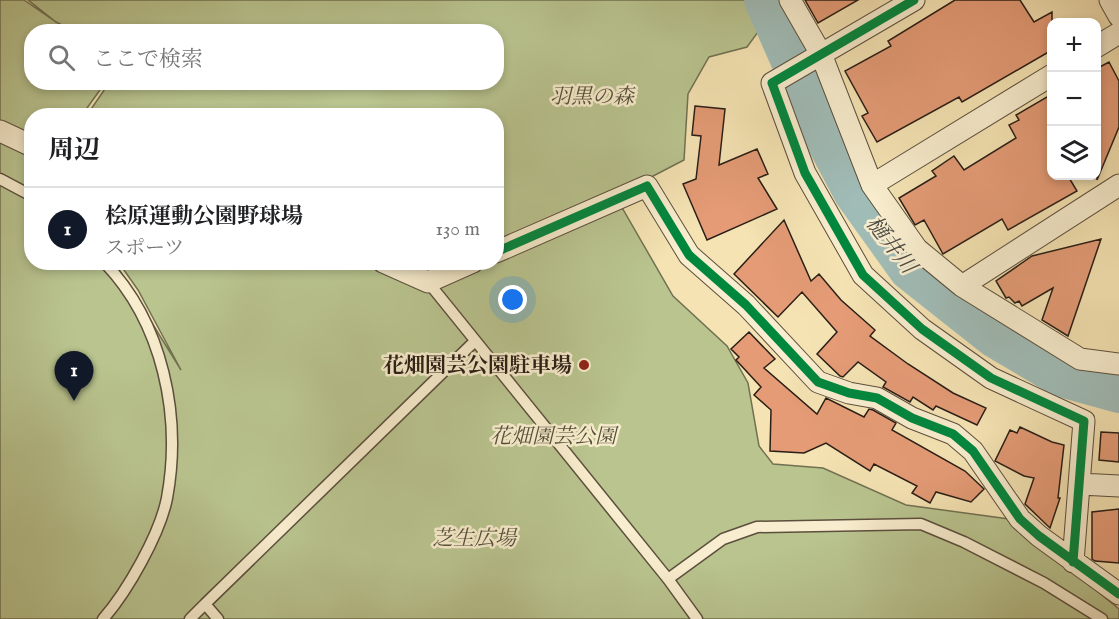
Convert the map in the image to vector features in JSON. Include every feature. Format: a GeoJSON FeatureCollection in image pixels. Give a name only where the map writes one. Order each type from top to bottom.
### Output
{"type":"FeatureCollection","features":[{"type":"Feature","properties":{"kind":"street"},"geometry":{"type":"LineString","coordinates":[[790,0],[872,185],[917,249],[962,286],[1080,359],[1119,364]]}},
{"type":"Feature","properties":{"kind":"street"},"geometry":{"type":"LineString","coordinates":[[914,0],[772,84],[805,173],[863,275],[922,329],[991,378],[1084,420],[1073,562]]}},
{"type":"Feature","properties":{"kind":"street"},"geometry":{"type":"LineString","coordinates":[[1110,0],[1119,16]]}},
{"type":"Feature","properties":{"kind":"street"},"geometry":{"type":"LineString","coordinates":[[1101,44],[1119,33]]}},
{"type":"Feature","properties":{"kind":"street"},"geometry":{"type":"LineString","coordinates":[[872,185],[1047,78]]}},
{"type":"Feature","properties":{"kind":"street"},"geometry":{"type":"LineString","coordinates":[[0,131],[24,142]]}},
{"type":"Feature","properties":{"kind":"street"},"geometry":{"type":"LineString","coordinates":[[962,286],[1119,185]]}},
{"type":"Feature","properties":{"kind":"street"},"geometry":{"type":"LineString","coordinates":[[504,249],[647,186],[689,255],[746,305],[818,382],[849,393],[877,398],[912,418],[952,434],[973,451],[1020,519],[1073,562],[1119,594]]}},
{"type":"Feature","properties":{"kind":"street"},"geometry":{"type":"LineString","coordinates":[[401,270],[428,282],[455,270]]}},
{"type":"Feature","properties":{"kind":"street"},"geometry":{"type":"LineString","coordinates":[[1080,484],[1119,486]]}},
{"type":"Feature","properties":{"kind":"lane"},"geometry":{"type":"LineString","coordinates":[[0,179],[24,192]]}},
{"type":"Feature","properties":{"kind":"lane"},"geometry":{"type":"LineString","coordinates":[[103,619],[115,605],[144,556],[167,500],[173,444],[170,405],[158,357],[143,316],[120,279],[112,270]]}},
{"type":"Feature","properties":{"kind":"lane"},"geometry":{"type":"LineString","coordinates":[[428,282],[668,579],[697,619]]}},
{"type":"Feature","properties":{"kind":"lane"},"geometry":{"type":"LineString","coordinates":[[190,619],[476,341]]}},
{"type":"Feature","properties":{"kind":"lane"},"geometry":{"type":"LineString","coordinates":[[668,579],[723,539],[757,527],[921,524],[964,542],[1044,583],[1101,619]]}},
{"type":"Feature","properties":{"kind":"lane"},"geometry":{"type":"LineString","coordinates":[[205,604],[218,619]]}},
{"type":"Feature","properties":{"kind":"green space","name":"花畑園芸公園"},"geometry":{"type":"Polygon","coordinates":[[[0,0],[24,0],[59,24],[24,24],[24,90],[100,90],[87,108],[24,108],[24,270],[119,270],[181,370],[138,290],[124,270],[504,270],[504,256],[617,199],[673,296],[727,346],[748,383],[759,446],[773,464],[823,468],[906,505],[1009,519],[1119,609],[1119,619],[0,619],[0,0]]]}},
{"type":"Feature","properties":{"kind":"green space","name":"羽黒の森"},"geometry":{"type":"Polygon","coordinates":[[[28,0],[746,0],[758,32],[747,47],[709,57],[688,94],[684,160],[504,253],[504,108],[92,108],[104,90],[504,90],[504,24],[60,24],[28,0]]]}},
{"type":"Feature","properties":{"kind":"building"},"geometry":{"type":"Polygon","coordinates":[[[805,0],[858,0],[818,23],[805,0]]]}},
{"type":"Feature","properties":{"kind":"building"},"geometry":{"type":"Polygon","coordinates":[[[955,0],[1020,0],[1034,22],[1052,12],[1052,18],[1047,18],[1047,53],[962,102],[959,97],[877,142],[862,116],[868,113],[845,71],[891,46],[888,41],[955,0]]]}},
{"type":"Feature","properties":{"kind":"building"},"geometry":{"type":"Polygon","coordinates":[[[1109,62],[1119,81],[1119,127],[1101,170],[1101,72],[1101,66],[1109,62]]]}},
{"type":"Feature","properties":{"kind":"building"},"geometry":{"type":"Polygon","coordinates":[[[1047,97],[1047,180],[1070,180],[1077,191],[1008,230],[1002,219],[943,254],[924,220],[915,225],[899,198],[936,176],[932,171],[954,156],[964,170],[1016,138],[1009,125],[1019,120],[1016,115],[1047,97]]]}},
{"type":"Feature","properties":{"kind":"building"},"geometry":{"type":"Polygon","coordinates":[[[695,106],[725,109],[719,165],[757,149],[768,174],[758,178],[777,209],[707,240],[683,184],[696,179],[701,136],[692,135],[695,106]]]}},
{"type":"Feature","properties":{"kind":"building"},"geometry":{"type":"Polygon","coordinates":[[[784,220],[811,281],[819,274],[841,300],[875,330],[870,336],[953,393],[986,408],[977,425],[936,406],[933,410],[913,397],[910,402],[883,387],[886,382],[858,362],[843,377],[840,376],[817,354],[837,332],[802,292],[778,317],[734,274],[784,220]]]}},
{"type":"Feature","properties":{"kind":"building"},"geometry":{"type":"Polygon","coordinates":[[[1101,239],[1068,336],[1042,320],[1053,288],[1022,306],[1019,301],[1015,303],[1009,297],[1006,298],[996,281],[1032,256],[1101,239]]]}},
{"type":"Feature","properties":{"kind":"building"},"geometry":{"type":"Polygon","coordinates":[[[749,332],[775,359],[764,368],[817,414],[826,398],[864,417],[869,409],[873,410],[896,423],[892,430],[965,471],[984,489],[971,502],[936,492],[930,503],[912,493],[917,486],[874,464],[870,471],[826,443],[804,453],[770,451],[771,410],[754,395],[761,387],[736,360],[739,357],[731,349],[749,332]]]}},
{"type":"Feature","properties":{"kind":"building"},"geometry":{"type":"Polygon","coordinates":[[[1020,427],[1064,445],[1058,498],[1060,498],[1050,528],[1025,504],[1034,478],[1024,476],[995,461],[1010,430],[1017,433],[1020,427]]]}},
{"type":"Feature","properties":{"kind":"building"},"geometry":{"type":"Polygon","coordinates":[[[1101,432],[1119,433],[1119,462],[1099,460],[1101,432]]]}},
{"type":"Feature","properties":{"kind":"building"},"geometry":{"type":"Polygon","coordinates":[[[1119,509],[1119,563],[1095,561],[1092,559],[1092,512],[1119,509]]]}},
{"type":"Feature","properties":{"kind":"waterway","name":"樋井川"},"geometry":{"type":"LineString","coordinates":[[764,0],[826,141],[853,192],[909,270],[995,338],[1061,377],[1119,393]]}},
{"type":"Feature","properties":{"kind":"cycle path"},"geometry":{"type":"LineString","coordinates":[[914,0],[772,83],[805,173],[863,275],[922,329],[991,378],[1084,421],[1073,562]]}},
{"type":"Feature","properties":{"kind":"cycle path"},"geometry":{"type":"LineString","coordinates":[[504,249],[647,186],[689,255],[746,305],[818,382],[849,393],[877,398],[912,418],[953,434],[973,451],[1020,519],[1039,536],[1119,594]]}},
{"type":"Feature","properties":{"kind":"place","name":"花畑園芸公園駐車場"},"geometry":{"type":"Point","coordinates":[584,365]}},
{"type":"Feature","properties":{"kind":"place","name":"桧原運動公園野球場"},"geometry":{"type":"Point","coordinates":[74,401]}},
{"type":"Feature","properties":{"kind":"park label","name":"芝生広場"},"geometry":{"type":"Point","coordinates":[474,538]}}]}
